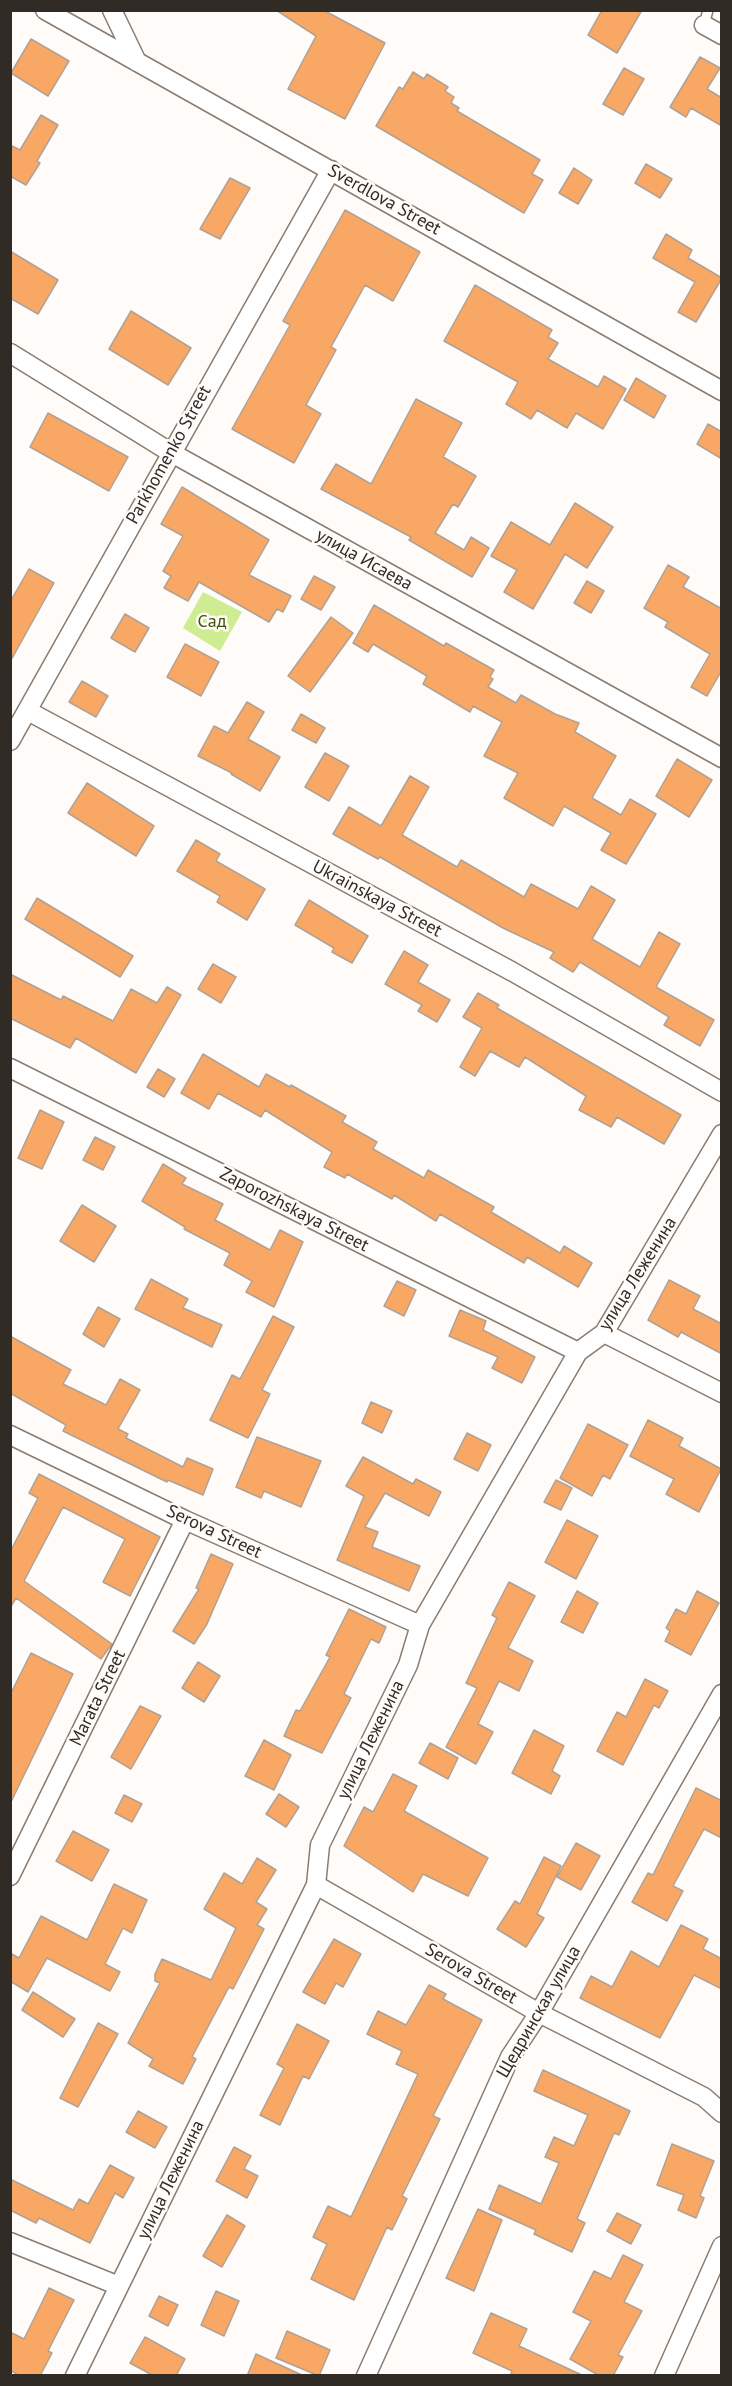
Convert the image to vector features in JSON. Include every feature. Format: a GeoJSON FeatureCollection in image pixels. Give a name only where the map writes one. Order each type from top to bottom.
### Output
{"type":"FeatureCollection","features":[{"type":"Feature","properties":{"kind":"street","name":"Sverdlova Street"},"geometry":{"type":"LineString","coordinates":[[45,10],[722,391]]}},
{"type":"Feature","properties":{"kind":"street"},"geometry":{"type":"LineString","coordinates":[[112,10],[137,62]]}},
{"type":"Feature","properties":{"kind":"street"},"geometry":{"type":"LineString","coordinates":[[706,18],[722,35]]}},
{"type":"Feature","properties":{"kind":"street","name":"Parkhomenko Street"},"geometry":{"type":"LineString","coordinates":[[10,741],[170,452],[331,170]]}},
{"type":"Feature","properties":{"kind":"street","name":"улица Исаева"},"geometry":{"type":"LineString","coordinates":[[10,353],[170,452],[722,758]]}},
{"type":"Feature","properties":{"kind":"street","name":"Ukrainskaya Street"},"geometry":{"type":"LineString","coordinates":[[28,711],[513,972],[722,1092]]}},
{"type":"Feature","properties":{"kind":"street","name":"Zaporozhskaya Street"},"geometry":{"type":"LineString","coordinates":[[10,1068],[578,1352]]}},
{"type":"Feature","properties":{"kind":"street","name":"улица Леженина"},"geometry":{"type":"LineString","coordinates":[[75,2376],[316,1885],[320,1845],[408,1665],[420,1625],[578,1352],[604,1333],[722,1134]]}},
{"type":"Feature","properties":{"kind":"street"},"geometry":{"type":"LineString","coordinates":[[604,1333],[722,1393]]}},
{"type":"Feature","properties":{"kind":"street","name":"Serova Street"},"geometry":{"type":"LineString","coordinates":[[10,1435],[185,1520],[420,1625]]}},
{"type":"Feature","properties":{"kind":"street","name":"Marata Street"},"geometry":{"type":"LineString","coordinates":[[10,1876],[185,1520]]}},
{"type":"Feature","properties":{"kind":"street","name":"Щедринская улица"},"geometry":{"type":"LineString","coordinates":[[366,2376],[510,2056],[539,2013],[722,1694]]}},
{"type":"Feature","properties":{"kind":"street","name":"Serova Street"},"geometry":{"type":"LineString","coordinates":[[316,1885],[539,2013],[704,2097],[722,2113]]}},
{"type":"Feature","properties":{"kind":"street"},"geometry":{"type":"LineString","coordinates":[[10,2242],[119,2286]]}},
{"type":"Feature","properties":{"kind":"street"},"geometry":{"type":"LineString","coordinates":[[664,2376],[722,2246]]}},
{"type":"Feature","properties":{"kind":"green space","name":"Сад"},"geometry":{"type":"Polygon","coordinates":[[[203,592],[242,612],[220,651],[183,628],[203,592]]]}},
{"type":"Feature","properties":{"kind":"building"},"geometry":{"type":"Polygon","coordinates":[[[276,10],[323,10],[385,43],[345,119],[288,89],[316,36],[276,10]]]}},
{"type":"Feature","properties":{"kind":"building"},"geometry":{"type":"Polygon","coordinates":[[[602,10],[642,10],[617,53],[588,35],[602,10]]]}},
{"type":"Feature","properties":{"kind":"building"},"geometry":{"type":"Polygon","coordinates":[[[31,39],[69,61],[48,96],[11,73],[31,39]]]}},
{"type":"Feature","properties":{"kind":"building"},"geometry":{"type":"Polygon","coordinates":[[[700,57],[720,68],[707,89],[722,98],[722,126],[691,108],[686,117],[670,107],[700,57]]]}},
{"type":"Feature","properties":{"kind":"building"},"geometry":{"type":"Polygon","coordinates":[[[624,68],[644,79],[623,115],[603,104],[624,68]]]}},
{"type":"Feature","properties":{"kind":"building"},"geometry":{"type":"Polygon","coordinates":[[[413,72],[424,79],[427,74],[448,87],[445,91],[454,97],[451,103],[459,108],[457,111],[540,160],[532,174],[543,180],[524,213],[376,126],[399,87],[403,89],[413,72]]]}},
{"type":"Feature","properties":{"kind":"building"},"geometry":{"type":"Polygon","coordinates":[[[41,115],[58,125],[37,161],[40,163],[26,185],[10,176],[10,145],[20,150],[41,115]]]}},
{"type":"Feature","properties":{"kind":"building"},"geometry":{"type":"Polygon","coordinates":[[[646,164],[672,179],[660,198],[635,183],[646,164]]]}},
{"type":"Feature","properties":{"kind":"building"},"geometry":{"type":"Polygon","coordinates":[[[574,168],[592,180],[578,204],[559,193],[574,168]]]}},
{"type":"Feature","properties":{"kind":"building"},"geometry":{"type":"Polygon","coordinates":[[[230,178],[250,188],[220,239],[200,229],[230,178]]]}},
{"type":"Feature","properties":{"kind":"building"},"geometry":{"type":"Polygon","coordinates":[[[345,210],[420,252],[393,301],[365,285],[331,347],[336,350],[306,405],[321,414],[294,463],[232,429],[290,325],[283,321],[345,210]]]}},
{"type":"Feature","properties":{"kind":"building"},"geometry":{"type":"Polygon","coordinates":[[[666,234],[692,250],[688,258],[722,278],[696,322],[678,312],[695,282],[653,258],[666,234]]]}},
{"type":"Feature","properties":{"kind":"building"},"geometry":{"type":"Polygon","coordinates":[[[10,251],[58,280],[38,314],[10,298],[10,251]]]}},
{"type":"Feature","properties":{"kind":"building"},"geometry":{"type":"Polygon","coordinates":[[[475,285],[552,330],[548,337],[558,343],[548,359],[598,387],[604,376],[626,389],[603,429],[576,413],[567,428],[537,410],[531,419],[506,404],[518,382],[444,341],[475,285]]]}},
{"type":"Feature","properties":{"kind":"building"},"geometry":{"type":"Polygon","coordinates":[[[131,311],[191,348],[168,385],[109,349],[131,311]]]}},
{"type":"Feature","properties":{"kind":"building"},"geometry":{"type":"Polygon","coordinates":[[[636,378],[666,396],[654,418],[624,400],[636,378]]]}},
{"type":"Feature","properties":{"kind":"building"},"geometry":{"type":"Polygon","coordinates":[[[416,399],[462,423],[443,457],[476,476],[458,507],[453,504],[435,533],[464,550],[471,537],[489,548],[472,577],[409,540],[411,537],[321,489],[336,464],[371,484],[416,399]]]}},
{"type":"Feature","properties":{"kind":"building"},"geometry":{"type":"Polygon","coordinates":[[[48,413],[128,457],[109,491],[30,447],[48,413]]]}},
{"type":"Feature","properties":{"kind":"building"},"geometry":{"type":"Polygon","coordinates":[[[708,424],[722,432],[722,459],[697,444],[708,424]]]}},
{"type":"Feature","properties":{"kind":"building"},"geometry":{"type":"Polygon","coordinates":[[[182,487],[269,540],[249,575],[291,596],[283,612],[277,609],[269,622],[199,582],[188,601],[164,588],[171,576],[163,571],[183,536],[161,524],[182,487]]]}},
{"type":"Feature","properties":{"kind":"building"},"geometry":{"type":"Polygon","coordinates":[[[575,503],[613,527],[587,568],[565,554],[533,609],[504,592],[517,570],[491,556],[511,522],[550,545],[575,503]]]}},
{"type":"Feature","properties":{"kind":"building"},"geometry":{"type":"Polygon","coordinates":[[[668,565],[689,577],[683,587],[722,609],[722,670],[707,696],[691,687],[710,654],[665,627],[668,622],[644,608],[668,565]]]}},
{"type":"Feature","properties":{"kind":"building"},"geometry":{"type":"Polygon","coordinates":[[[29,569],[54,583],[10,662],[10,602],[29,569]]]}},
{"type":"Feature","properties":{"kind":"building"},"geometry":{"type":"Polygon","coordinates":[[[314,576],[335,587],[321,610],[301,599],[314,576]]]}},
{"type":"Feature","properties":{"kind":"building"},"geometry":{"type":"Polygon","coordinates":[[[587,581],[604,591],[591,613],[574,603],[587,581]]]}},
{"type":"Feature","properties":{"kind":"building"},"geometry":{"type":"Polygon","coordinates":[[[374,605],[444,646],[446,643],[494,670],[490,677],[493,679],[488,687],[516,703],[521,695],[555,714],[579,723],[575,732],[616,756],[592,798],[621,815],[630,799],[656,814],[626,864],[601,850],[611,833],[564,806],[553,826],[504,798],[518,773],[484,756],[502,722],[473,706],[470,712],[423,684],[427,676],[373,644],[368,652],[353,643],[374,605]]]}},
{"type":"Feature","properties":{"kind":"building"},"geometry":{"type":"Polygon","coordinates":[[[125,614],[149,628],[135,652],[111,638],[125,614]]]}},
{"type":"Feature","properties":{"kind":"building"},"geometry":{"type":"Polygon","coordinates":[[[331,617],[353,633],[310,692],[288,676],[331,617]]]}},
{"type":"Feature","properties":{"kind":"building"},"geometry":{"type":"Polygon","coordinates":[[[185,644],[219,662],[201,696],[167,677],[185,644]]]}},
{"type":"Feature","properties":{"kind":"building"},"geometry":{"type":"Polygon","coordinates":[[[82,681],[108,696],[96,717],[69,702],[82,681]]]}},
{"type":"Feature","properties":{"kind":"building"},"geometry":{"type":"Polygon","coordinates":[[[247,702],[264,712],[248,739],[280,757],[260,791],[232,773],[198,756],[214,726],[228,733],[247,702]]]}},
{"type":"Feature","properties":{"kind":"building"},"geometry":{"type":"Polygon","coordinates":[[[301,714],[325,728],[316,743],[292,730],[301,714]]]}},
{"type":"Feature","properties":{"kind":"building"},"geometry":{"type":"Polygon","coordinates":[[[325,753],[349,766],[329,801],[305,787],[325,753]]]}},
{"type":"Feature","properties":{"kind":"building"},"geometry":{"type":"Polygon","coordinates":[[[677,759],[712,780],[689,817],[656,796],[677,759]]]}},
{"type":"Feature","properties":{"kind":"building"},"geometry":{"type":"Polygon","coordinates":[[[410,776],[429,787],[402,835],[457,867],[461,860],[524,897],[531,884],[578,909],[591,886],[615,900],[592,939],[640,967],[659,932],[680,944],[656,987],[714,1020],[700,1046],[664,1025],[669,1017],[580,962],[573,972],[550,958],[554,952],[503,928],[380,857],[378,859],[333,834],[349,807],[381,826],[410,776]]]}},
{"type":"Feature","properties":{"kind":"building"},"geometry":{"type":"Polygon","coordinates":[[[87,783],[154,826],[136,856],[68,813],[87,783]]]}},
{"type":"Feature","properties":{"kind":"building"},"geometry":{"type":"Polygon","coordinates":[[[196,840],[220,854],[216,861],[265,889],[247,920],[217,902],[220,896],[177,871],[196,840]]]}},
{"type":"Feature","properties":{"kind":"building"},"geometry":{"type":"Polygon","coordinates":[[[37,898],[133,956],[120,977],[25,919],[37,898]]]}},
{"type":"Feature","properties":{"kind":"building"},"geometry":{"type":"Polygon","coordinates":[[[309,900],[368,936],[352,963],[332,952],[334,948],[295,925],[309,900]]]}},
{"type":"Feature","properties":{"kind":"building"},"geometry":{"type":"Polygon","coordinates":[[[404,951],[428,965],[418,982],[450,1000],[437,1022],[418,1011],[422,1005],[385,984],[404,951]]]}},
{"type":"Feature","properties":{"kind":"building"},"geometry":{"type":"Polygon","coordinates":[[[213,964],[236,977],[221,1003],[198,989],[213,964]]]}},
{"type":"Feature","properties":{"kind":"building"},"geometry":{"type":"Polygon","coordinates":[[[10,974],[61,1000],[63,996],[113,1021],[131,989],[157,1003],[167,987],[181,995],[136,1073],[76,1038],[70,1048],[10,1018],[10,974]]]}},
{"type":"Feature","properties":{"kind":"building"},"geometry":{"type":"Polygon","coordinates":[[[478,993],[499,1005],[497,1008],[681,1115],[664,1144],[617,1117],[611,1127],[579,1110],[586,1096],[525,1057],[519,1067],[490,1051],[475,1076],[460,1067],[482,1028],[463,1017],[478,993]]]}},
{"type":"Feature","properties":{"kind":"building"},"geometry":{"type":"Polygon","coordinates":[[[203,1054],[259,1087],[266,1074],[290,1087],[291,1085],[346,1116],[342,1122],[377,1142],[373,1149],[424,1178],[428,1170],[494,1207],[491,1212],[560,1253],[564,1246],[592,1263],[578,1287],[527,1257],[524,1263],[440,1214],[436,1221],[394,1195],[392,1199],[347,1174],[345,1178],[324,1167],[332,1152],[265,1110],[261,1117],[218,1093],[209,1109],[181,1093],[203,1054]]]}},
{"type":"Feature","properties":{"kind":"building"},"geometry":{"type":"Polygon","coordinates":[[[158,1069],[175,1079],[164,1097],[147,1087],[158,1069]]]}},
{"type":"Feature","properties":{"kind":"building"},"geometry":{"type":"Polygon","coordinates":[[[40,1110],[64,1122],[42,1169],[18,1158],[40,1110]]]}},
{"type":"Feature","properties":{"kind":"building"},"geometry":{"type":"Polygon","coordinates":[[[95,1137],[115,1147],[103,1170],[83,1160],[95,1137]]]}},
{"type":"Feature","properties":{"kind":"building"},"geometry":{"type":"Polygon","coordinates":[[[163,1164],[186,1178],[182,1184],[223,1204],[215,1220],[270,1250],[280,1230],[303,1242],[274,1307],[246,1292],[252,1281],[224,1265],[230,1253],[184,1229],[185,1227],[142,1201],[163,1164]]]}},
{"type":"Feature","properties":{"kind":"building"},"geometry":{"type":"Polygon","coordinates":[[[82,1205],[116,1226],[94,1262],[60,1241],[82,1205]]]}},
{"type":"Feature","properties":{"kind":"building"},"geometry":{"type":"Polygon","coordinates":[[[151,1279],[188,1299],[183,1308],[222,1325],[212,1347],[135,1309],[151,1279]]]}},
{"type":"Feature","properties":{"kind":"building"},"geometry":{"type":"Polygon","coordinates":[[[669,1280],[700,1296],[693,1309],[722,1324],[722,1354],[681,1332],[678,1337],[648,1320],[669,1280]]]}},
{"type":"Feature","properties":{"kind":"building"},"geometry":{"type":"Polygon","coordinates":[[[397,1281],[416,1290],[404,1316],[384,1306],[397,1281]]]}},
{"type":"Feature","properties":{"kind":"building"},"geometry":{"type":"Polygon","coordinates":[[[98,1307],[120,1319],[104,1347],[83,1334],[98,1307]]]}},
{"type":"Feature","properties":{"kind":"building"},"geometry":{"type":"Polygon","coordinates":[[[460,1310],[486,1321],[483,1330],[535,1357],[522,1383],[492,1368],[498,1357],[449,1336],[460,1310]]]}},
{"type":"Feature","properties":{"kind":"building"},"geometry":{"type":"Polygon","coordinates":[[[273,1316],[294,1327],[262,1390],[270,1394],[248,1438],[210,1420],[232,1375],[240,1379],[273,1316]]]}},
{"type":"Feature","properties":{"kind":"building"},"geometry":{"type":"Polygon","coordinates":[[[10,1336],[71,1370],[63,1384],[106,1405],[120,1379],[140,1390],[118,1429],[128,1434],[126,1438],[183,1467],[187,1458],[213,1469],[203,1495],[168,1480],[167,1482],[63,1431],[66,1425],[10,1393],[10,1336]]]}},
{"type":"Feature","properties":{"kind":"building"},"geometry":{"type":"Polygon","coordinates":[[[371,1402],[392,1411],[382,1433],[362,1423],[371,1402]]]}},
{"type":"Feature","properties":{"kind":"building"},"geometry":{"type":"Polygon","coordinates":[[[648,1420],[683,1438],[679,1446],[721,1469],[699,1512],[666,1494],[674,1479],[630,1456],[648,1420]]]}},
{"type":"Feature","properties":{"kind":"building"},"geometry":{"type":"Polygon","coordinates":[[[588,1424],[628,1445],[610,1479],[603,1475],[592,1496],[560,1478],[588,1424]]]}},
{"type":"Feature","properties":{"kind":"building"},"geometry":{"type":"Polygon","coordinates":[[[467,1433],[491,1445],[478,1471],[454,1459],[467,1433]]]}},
{"type":"Feature","properties":{"kind":"building"},"geometry":{"type":"Polygon","coordinates":[[[257,1437],[321,1461],[301,1507],[264,1491],[261,1498],[236,1487],[257,1437]]]}},
{"type":"Feature","properties":{"kind":"building"},"geometry":{"type":"Polygon","coordinates":[[[363,1457],[413,1484],[416,1479],[441,1492],[429,1516],[385,1493],[365,1527],[378,1532],[372,1547],[420,1566],[409,1591],[337,1560],[364,1496],[346,1486],[363,1457]]]}},
{"type":"Feature","properties":{"kind":"building"},"geometry":{"type":"Polygon","coordinates":[[[39,1474],[160,1537],[130,1596],[103,1582],[125,1539],[63,1507],[24,1581],[112,1644],[101,1659],[16,1598],[10,1608],[10,1552],[38,1498],[29,1493],[39,1474]]]}},
{"type":"Feature","properties":{"kind":"building"},"geometry":{"type":"Polygon","coordinates":[[[556,1480],[572,1488],[561,1510],[544,1502],[556,1480]]]}},
{"type":"Feature","properties":{"kind":"building"},"geometry":{"type":"Polygon","coordinates":[[[567,1520],[598,1536],[576,1579],[545,1562],[567,1520]]]}},
{"type":"Feature","properties":{"kind":"building"},"geometry":{"type":"Polygon","coordinates":[[[211,1554],[233,1564],[207,1624],[194,1644],[173,1631],[199,1589],[196,1588],[211,1554]]]}},
{"type":"Feature","properties":{"kind":"building"},"geometry":{"type":"Polygon","coordinates":[[[509,1582],[535,1596],[508,1648],[533,1661],[519,1691],[499,1681],[478,1724],[493,1732],[476,1764],[446,1747],[477,1688],[466,1683],[497,1618],[492,1615],[509,1582]]]}},
{"type":"Feature","properties":{"kind":"building"},"geometry":{"type":"Polygon","coordinates":[[[577,1591],[598,1603],[583,1633],[561,1622],[577,1591]]]}},
{"type":"Feature","properties":{"kind":"building"},"geometry":{"type":"Polygon","coordinates":[[[697,1591],[719,1603],[691,1655],[665,1641],[670,1631],[666,1628],[676,1609],[686,1614],[697,1591]]]}},
{"type":"Feature","properties":{"kind":"building"},"geometry":{"type":"Polygon","coordinates":[[[349,1609],[386,1627],[379,1643],[371,1639],[344,1694],[351,1698],[322,1753],[284,1736],[296,1710],[300,1711],[330,1657],[326,1655],[349,1609]]]}},
{"type":"Feature","properties":{"kind":"building"},"geometry":{"type":"Polygon","coordinates":[[[31,1653],[73,1674],[10,1804],[10,1695],[31,1653]]]}},
{"type":"Feature","properties":{"kind":"building"},"geometry":{"type":"Polygon","coordinates":[[[198,1662],[220,1676],[204,1702],[182,1688],[198,1662]]]}},
{"type":"Feature","properties":{"kind":"building"},"geometry":{"type":"Polygon","coordinates":[[[645,1679],[668,1691],[659,1708],[654,1705],[623,1765],[597,1751],[617,1712],[626,1717],[645,1679]]]}},
{"type":"Feature","properties":{"kind":"building"},"geometry":{"type":"Polygon","coordinates":[[[140,1706],[161,1716],[131,1769],[111,1757],[140,1706]]]}},
{"type":"Feature","properties":{"kind":"building"},"geometry":{"type":"Polygon","coordinates":[[[534,1730],[564,1746],[552,1771],[560,1776],[551,1794],[512,1773],[534,1730]]]}},
{"type":"Feature","properties":{"kind":"building"},"geometry":{"type":"Polygon","coordinates":[[[264,1740],[291,1755],[274,1790],[245,1776],[264,1740]]]}},
{"type":"Feature","properties":{"kind":"building"},"geometry":{"type":"Polygon","coordinates":[[[430,1743],[458,1758],[448,1779],[419,1763],[430,1743]]]}},
{"type":"Feature","properties":{"kind":"building"},"geometry":{"type":"Polygon","coordinates":[[[393,1774],[417,1786],[404,1811],[488,1858],[468,1896],[423,1874],[413,1892],[344,1846],[364,1807],[373,1812],[393,1774]]]}},
{"type":"Feature","properties":{"kind":"building"},"geometry":{"type":"Polygon","coordinates":[[[696,1788],[722,1801],[722,1838],[704,1829],[673,1886],[683,1891],[667,1921],[632,1902],[648,1873],[653,1875],[696,1788]]]}},
{"type":"Feature","properties":{"kind":"building"},"geometry":{"type":"Polygon","coordinates":[[[279,1794],[299,1807],[286,1827],[266,1814],[279,1794]]]}},
{"type":"Feature","properties":{"kind":"building"},"geometry":{"type":"Polygon","coordinates":[[[124,1795],[142,1804],[132,1822],[115,1813],[124,1795]]]}},
{"type":"Feature","properties":{"kind":"building"},"geometry":{"type":"Polygon","coordinates":[[[73,1831],[109,1850],[92,1881],[56,1861],[73,1831]]]}},
{"type":"Feature","properties":{"kind":"building"},"geometry":{"type":"Polygon","coordinates":[[[576,1843],[600,1856],[581,1890],[557,1877],[576,1843]]]}},
{"type":"Feature","properties":{"kind":"building"},"geometry":{"type":"Polygon","coordinates":[[[544,1857],[561,1866],[537,1914],[544,1918],[526,1947],[497,1929],[515,1901],[520,1904],[544,1857]]]}},
{"type":"Feature","properties":{"kind":"building"},"geometry":{"type":"Polygon","coordinates":[[[257,1858],[276,1870],[256,1902],[267,1909],[257,1925],[264,1929],[233,1989],[229,1987],[192,2057],[196,2059],[183,2084],[149,2066],[153,2059],[128,2043],[160,1983],[155,1981],[155,1974],[162,1959],[211,1980],[236,1928],[204,1909],[224,1873],[242,1884],[257,1858]]]}},
{"type":"Feature","properties":{"kind":"building"},"geometry":{"type":"Polygon","coordinates":[[[114,1884],[147,1900],[132,1933],[123,1928],[105,1964],[120,1972],[110,1991],[47,1958],[28,1992],[10,1981],[10,1953],[19,1958],[41,1916],[87,1940],[114,1884]]]}},
{"type":"Feature","properties":{"kind":"building"},"geometry":{"type":"Polygon","coordinates":[[[681,1925],[708,1939],[703,1949],[722,1959],[722,1989],[694,1975],[660,2038],[580,1998],[591,1976],[612,1987],[631,1951],[659,1967],[681,1925]]]}},
{"type":"Feature","properties":{"kind":"building"},"geometry":{"type":"Polygon","coordinates":[[[334,1939],[361,1954],[343,1987],[336,1983],[325,2004],[303,1992],[334,1939]]]}},
{"type":"Feature","properties":{"kind":"building"},"geometry":{"type":"Polygon","coordinates":[[[429,1985],[446,1994],[443,1999],[482,2020],[433,2116],[440,2119],[402,2196],[407,2199],[392,2230],[387,2227],[354,2300],[311,2279],[327,2244],[313,2237],[328,2206],[351,2217],[418,2074],[396,2064],[402,2051],[367,2034],[378,2011],[406,2025],[429,1985]]]}},
{"type":"Feature","properties":{"kind":"building"},"geometry":{"type":"Polygon","coordinates":[[[33,1992],[75,2019],[63,2037],[22,2010],[33,1992]]]}},
{"type":"Feature","properties":{"kind":"building"},"geometry":{"type":"Polygon","coordinates":[[[98,2023],[118,2034],[78,2107],[60,2098],[98,2023]]]}},
{"type":"Feature","properties":{"kind":"building"},"geometry":{"type":"Polygon","coordinates":[[[297,2024],[329,2041],[309,2079],[303,2076],[280,2125],[260,2115],[284,2068],[277,2064],[297,2024]]]}},
{"type":"Feature","properties":{"kind":"building"},"geometry":{"type":"Polygon","coordinates":[[[543,2070],[630,2111],[619,2135],[614,2133],[577,2219],[585,2223],[572,2252],[534,2234],[536,2230],[489,2209],[499,2185],[541,2204],[559,2163],[545,2157],[554,2137],[574,2146],[588,2115],[534,2091],[543,2070]]]}},
{"type":"Feature","properties":{"kind":"building"},"geometry":{"type":"Polygon","coordinates":[[[138,2111],[167,2127],[155,2148],[126,2132],[138,2111]]]}},
{"type":"Feature","properties":{"kind":"building"},"geometry":{"type":"Polygon","coordinates":[[[672,2144],[714,2161],[700,2196],[704,2198],[696,2218],[678,2210],[684,2195],[657,2185],[672,2144]]]}},
{"type":"Feature","properties":{"kind":"building"},"geometry":{"type":"Polygon","coordinates":[[[234,2147],[251,2156],[244,2169],[258,2176],[247,2198],[216,2181],[234,2147]]]}},
{"type":"Feature","properties":{"kind":"building"},"geometry":{"type":"Polygon","coordinates":[[[110,2165],[134,2178],[123,2198],[115,2193],[90,2243],[39,2218],[36,2223],[10,2210],[10,2179],[73,2210],[79,2199],[88,2204],[110,2165]]]}},
{"type":"Feature","properties":{"kind":"building"},"geometry":{"type":"Polygon","coordinates":[[[478,2209],[502,2220],[474,2291],[446,2278],[478,2209]]]}},
{"type":"Feature","properties":{"kind":"building"},"geometry":{"type":"Polygon","coordinates":[[[617,2213],[641,2225],[631,2244],[607,2231],[617,2213]]]}},
{"type":"Feature","properties":{"kind":"building"},"geometry":{"type":"Polygon","coordinates":[[[227,2215],[245,2226],[222,2267],[203,2256],[227,2215]]]}},
{"type":"Feature","properties":{"kind":"building"},"geometry":{"type":"Polygon","coordinates":[[[623,2255],[643,2265],[624,2302],[642,2311],[618,2355],[623,2357],[613,2376],[600,2376],[570,2359],[591,2321],[573,2312],[594,2271],[611,2279],[623,2255]]]}},
{"type":"Feature","properties":{"kind":"building"},"geometry":{"type":"Polygon","coordinates":[[[49,2288],[74,2300],[48,2351],[52,2353],[40,2376],[20,2376],[10,2370],[10,2332],[24,2339],[49,2288]]]}},
{"type":"Feature","properties":{"kind":"building"},"geometry":{"type":"Polygon","coordinates":[[[216,2291],[239,2301],[224,2336],[201,2325],[216,2291]]]}},
{"type":"Feature","properties":{"kind":"building"},"geometry":{"type":"Polygon","coordinates":[[[159,2296],[178,2305],[168,2326],[149,2316],[159,2296]]]}},
{"type":"Feature","properties":{"kind":"building"},"geometry":{"type":"Polygon","coordinates":[[[491,2313],[527,2329],[519,2346],[584,2376],[510,2376],[512,2371],[473,2353],[491,2313]]]}},
{"type":"Feature","properties":{"kind":"building"},"geometry":{"type":"Polygon","coordinates":[[[287,2331],[330,2350],[319,2376],[276,2358],[287,2331]]]}},
{"type":"Feature","properties":{"kind":"building"},"geometry":{"type":"Polygon","coordinates":[[[145,2337],[185,2359],[176,2376],[154,2376],[130,2363],[145,2337]]]}},
{"type":"Feature","properties":{"kind":"building"},"geometry":{"type":"Polygon","coordinates":[[[256,2354],[304,2376],[247,2376],[256,2354]]]}}]}
